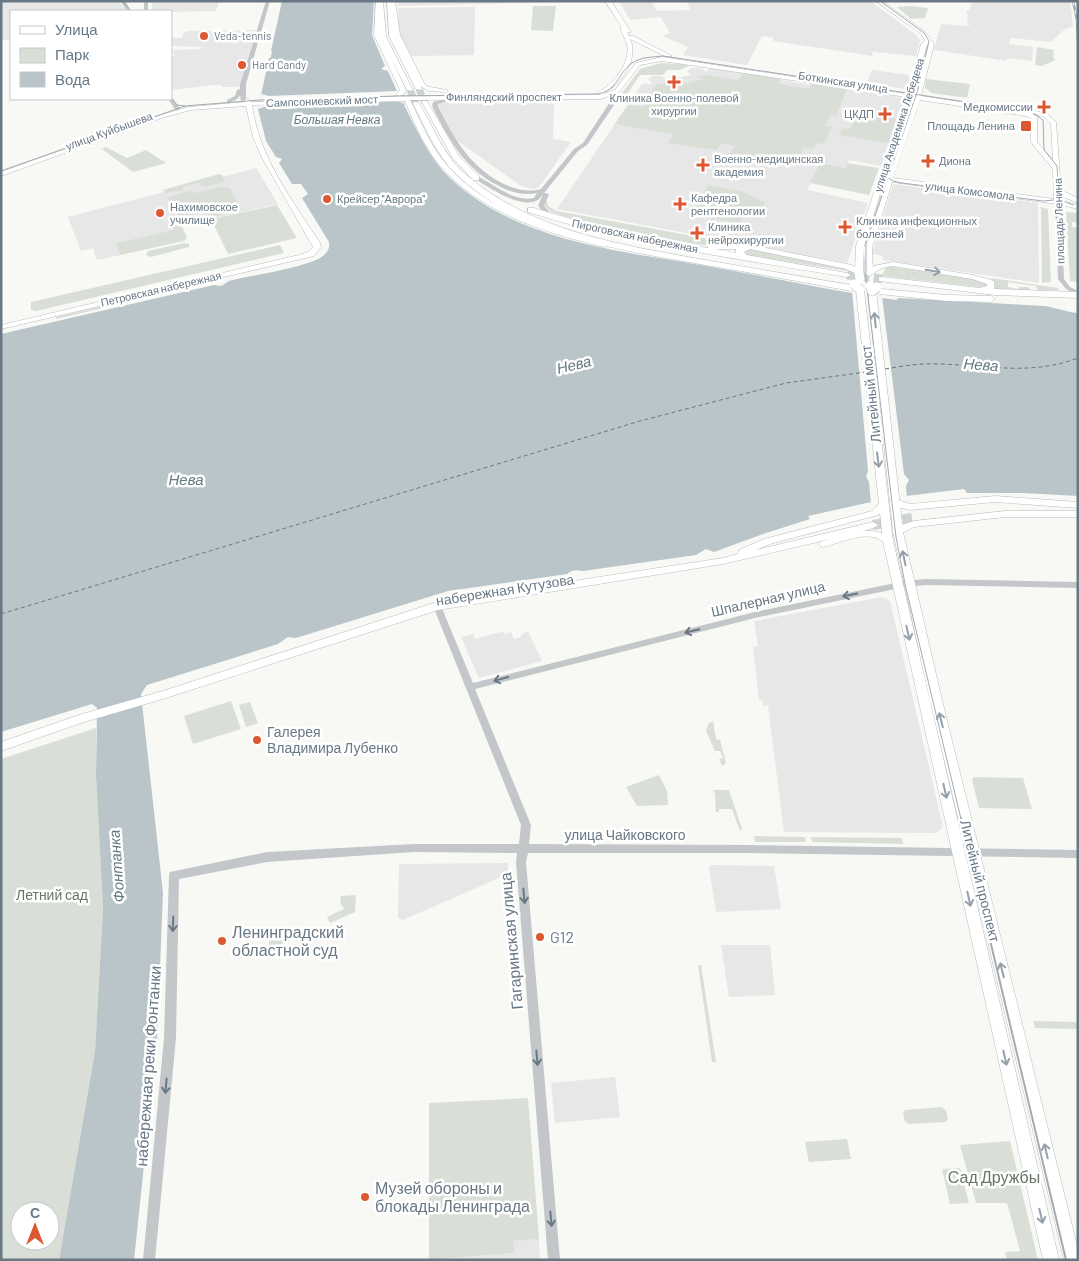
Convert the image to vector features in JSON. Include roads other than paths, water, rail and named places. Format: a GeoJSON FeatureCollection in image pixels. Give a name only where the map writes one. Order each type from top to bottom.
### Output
{"type":"FeatureCollection","features":[{"type":"Feature","properties":{"kind":"main road"},"geometry":{"type":"LineString","coordinates":[[380,1],[383,36],[410,90]]}},
{"type":"Feature","properties":{"kind":"main road"},"geometry":{"type":"LineString","coordinates":[[380,1],[377,35],[403,90],[399,96],[407,100],[439,160],[475,192],[505,210],[542,227],[593,242],[627,248]]}},
{"type":"Feature","properties":{"kind":"main road"},"geometry":{"type":"LineString","coordinates":[[391,1],[392,36],[419,89]]}},
{"type":"Feature","properties":{"kind":"main road"},"geometry":{"type":"LineString","coordinates":[[391,1],[397,35],[423,86],[429,90],[457,95]]}},
{"type":"Feature","properties":{"kind":"main road"},"geometry":{"type":"LineString","coordinates":[[604,92],[617,91],[630,62],[634,46],[631,37],[608,1]]}},
{"type":"Feature","properties":{"kind":"main road","name":"улица Академика Лебедева"},"geometry":{"type":"LineString","coordinates":[[858,279],[860,246],[886,180],[931,44],[923,33],[878,1]]}},
{"type":"Feature","properties":{"kind":"main road"},"geometry":{"type":"LineString","coordinates":[[624,27],[623,31],[630,46],[630,62]]}},
{"type":"Feature","properties":{"kind":"main road"},"geometry":{"type":"LineString","coordinates":[[631,37],[670,57]]}},
{"type":"Feature","properties":{"kind":"main road"},"geometry":{"type":"LineString","coordinates":[[630,62],[655,55],[670,57]]}},
{"type":"Feature","properties":{"kind":"main road"},"geometry":{"type":"LineString","coordinates":[[630,62],[670,57]]}},
{"type":"Feature","properties":{"kind":"main road","name":"Боткинская улица"},"geometry":{"type":"LineString","coordinates":[[670,57],[1017,110]]}},
{"type":"Feature","properties":{"kind":"main road","name":"Финляндский проспект"},"geometry":{"type":"LineString","coordinates":[[399,96],[604,92]]}},
{"type":"Feature","properties":{"kind":"main road","name":"Финляндский проспект"},"geometry":{"type":"LineString","coordinates":[[457,95],[590,97],[604,92]]}},
{"type":"Feature","properties":{"kind":"main road","name":"Сампсониевский мост"},"geometry":{"type":"LineString","coordinates":[[246,102],[399,96]]}},
{"type":"Feature","properties":{"kind":"main road","name":"улица Куйбышева"},"geometry":{"type":"LineString","coordinates":[[1,170],[177,109],[228,102],[246,102]]}},
{"type":"Feature","properties":{"kind":"main road","name":"улица Куйбышева"},"geometry":{"type":"LineString","coordinates":[[1,174],[177,109],[246,102]]}},
{"type":"Feature","properties":{"kind":"main road"},"geometry":{"type":"LineString","coordinates":[[246,102],[254,144],[261,162],[314,246]]}},
{"type":"Feature","properties":{"kind":"main road","name":"Пироговская набережная"},"geometry":{"type":"LineString","coordinates":[[426,102],[456,157],[477,178],[491,190],[515,203],[552,218],[599,231],[667,244],[746,258],[848,271]]}},
{"type":"Feature","properties":{"kind":"main road","name":"Пироговская набережная"},"geometry":{"type":"LineString","coordinates":[[416,103],[447,159],[458,172],[484,192],[530,217],[568,232],[627,248],[858,279]]}},
{"type":"Feature","properties":{"kind":"main road"},"geometry":{"type":"LineString","coordinates":[[1017,110],[1045,115],[1052,120],[1054,128],[1039,124],[1032,116],[1017,110]]}},
{"type":"Feature","properties":{"kind":"main road"},"geometry":{"type":"LineString","coordinates":[[1039,124],[1034,142],[1038,149],[1043,152],[1055,151]]}},
{"type":"Feature","properties":{"kind":"main road","name":"площадь Ленина"},"geometry":{"type":"LineString","coordinates":[[1054,128],[1058,202]]}},
{"type":"Feature","properties":{"kind":"main road","name":"площадь Ленина"},"geometry":{"type":"LineString","coordinates":[[1038,149],[1057,170]]}},
{"type":"Feature","properties":{"kind":"main road","name":"улица Академика Лебедева"},"geometry":{"type":"LineString","coordinates":[[874,283],[868,248],[886,180]]}},
{"type":"Feature","properties":{"kind":"main road","name":"улица Комсомола"},"geometry":{"type":"LineString","coordinates":[[886,180],[1058,202],[1078,207]]}},
{"type":"Feature","properties":{"kind":"main road"},"geometry":{"type":"LineString","coordinates":[[1058,192],[1078,201]]}},
{"type":"Feature","properties":{"kind":"main road","name":"улица Комсомола"},"geometry":{"type":"LineString","coordinates":[[1058,202],[1078,201]]}},
{"type":"Feature","properties":{"kind":"main road","name":"Пироговская набережная"},"geometry":{"type":"LineString","coordinates":[[530,217],[636,244],[845,280],[858,279]]}},
{"type":"Feature","properties":{"kind":"main road","name":"Пироговская набережная"},"geometry":{"type":"LineString","coordinates":[[667,244],[750,247],[848,271],[858,279]]}},
{"type":"Feature","properties":{"kind":"main road","name":"Петровская набережная"},"geometry":{"type":"LineString","coordinates":[[1,323],[297,254],[314,246]]}},
{"type":"Feature","properties":{"kind":"main road","name":"Петровская набережная"},"geometry":{"type":"LineString","coordinates":[[1,327],[299,257],[313,252],[314,246]]}},
{"type":"Feature","properties":{"kind":"main road"},"geometry":{"type":"LineString","coordinates":[[746,258],[740,254],[740,250],[750,247]]}},
{"type":"Feature","properties":{"kind":"main road"},"geometry":{"type":"LineString","coordinates":[[874,283],[875,267],[889,264],[982,279],[992,286],[988,289],[977,291]]}},
{"type":"Feature","properties":{"kind":"main road","name":"Литейный мост"},"geometry":{"type":"LineString","coordinates":[[858,279],[883,503]]}},
{"type":"Feature","properties":{"kind":"main road"},"geometry":{"type":"LineString","coordinates":[[874,283],[977,291],[1078,295]]}},
{"type":"Feature","properties":{"kind":"main road"},"geometry":{"type":"LineString","coordinates":[[874,283],[947,298],[1078,302]]}},
{"type":"Feature","properties":{"kind":"main road","name":"Литейный мост"},"geometry":{"type":"LineString","coordinates":[[874,283],[895,502]]}},
{"type":"Feature","properties":{"kind":"main road"},"geometry":{"type":"LineString","coordinates":[[895,502],[910,507],[995,500],[1021,500],[1078,506]]}},
{"type":"Feature","properties":{"kind":"main road","name":"Литейный проспект"},"geometry":{"type":"LineString","coordinates":[[895,502],[906,586],[966,852],[1050,1256]]}},
{"type":"Feature","properties":{"kind":"main road"},"geometry":{"type":"LineString","coordinates":[[738,553],[767,541],[875,513],[881,508],[883,503]]}},
{"type":"Feature","properties":{"kind":"main road","name":"Литейный проспект"},"geometry":{"type":"LineString","coordinates":[[883,503],[888,541],[906,586]]}},
{"type":"Feature","properties":{"kind":"main road"},"geometry":{"type":"LineString","coordinates":[[1078,506],[1001,505],[912,516],[991,510],[1078,514]]}},
{"type":"Feature","properties":{"kind":"main road"},"geometry":{"type":"LineString","coordinates":[[898,532],[904,527],[914,524],[978,516],[1078,514]]}},
{"type":"Feature","properties":{"kind":"main road","name":"набережная Кутузова"},"geometry":{"type":"LineString","coordinates":[[872,523],[723,561],[437,606],[166,694],[145,699],[165,689],[435,601],[738,553],[872,523]]}},
{"type":"Feature","properties":{"kind":"main road"},"geometry":{"type":"LineString","coordinates":[[779,548],[794,550],[871,533],[880,535],[888,541]]}},
{"type":"Feature","properties":{"kind":"main road"},"geometry":{"type":"LineString","coordinates":[[1,747],[145,699]]}},
{"type":"Feature","properties":{"kind":"main road"},"geometry":{"type":"LineString","coordinates":[[1,740],[54,724],[79,720]]}},
{"type":"Feature","properties":{"kind":"main road","name":"Литейный проспект"},"geometry":{"type":"LineString","coordinates":[[966,852],[1074,1255]]}},
{"type":"Feature","properties":{"kind":"main road"},"geometry":{"type":"LineString","coordinates":[[1050,1256],[1074,1255]]}},
{"type":"Feature","properties":{"kind":"street"},"geometry":{"type":"LineString","coordinates":[[228,102],[237,97],[239,91],[242,90],[268,1]]}},
{"type":"Feature","properties":{"kind":"street"},"geometry":{"type":"LineString","coordinates":[[246,102],[252,72],[273,1]]}},
{"type":"Feature","properties":{"kind":"street"},"geometry":{"type":"LineString","coordinates":[[242,90],[246,102]]}},
{"type":"Feature","properties":{"kind":"street"},"geometry":{"type":"LineString","coordinates":[[477,178],[524,201],[536,199],[580,146],[585,144],[611,105],[612,98],[604,92]]}},
{"type":"Feature","properties":{"kind":"street"},"geometry":{"type":"LineString","coordinates":[[457,95],[439,100],[435,103],[435,106],[450,137],[475,168],[486,177],[517,191],[528,193],[544,190]]}},
{"type":"Feature","properties":{"kind":"street"},"geometry":{"type":"LineString","coordinates":[[171,100],[177,109]]}},
{"type":"Feature","properties":{"kind":"street"},"geometry":{"type":"LineString","coordinates":[[552,218],[542,208],[541,203],[555,178]]}},
{"type":"Feature","properties":{"kind":"street","name":"площадь Ленина"},"geometry":{"type":"LineString","coordinates":[[1058,202],[1061,280],[1078,295]]}},
{"type":"Feature","properties":{"kind":"street","name":"Шпалерная улица"},"geometry":{"type":"LineString","coordinates":[[470,687],[759,614],[906,586],[1078,585]]}},
{"type":"Feature","properties":{"kind":"street","name":"Шпалерная улица"},"geometry":{"type":"LineString","coordinates":[[906,586],[1078,591]]}},
{"type":"Feature","properties":{"kind":"street","name":"Гагаринская улица"},"geometry":{"type":"LineString","coordinates":[[437,606],[526,824],[521,862],[554,1260]]}},
{"type":"Feature","properties":{"kind":"street","name":"улица Чайковского"},"geometry":{"type":"LineString","coordinates":[[174,875],[277,856],[414,848],[524,847],[1078,854]]}},
{"type":"Feature","properties":{"kind":"street","name":"набережная реки Фонтанки"},"geometry":{"type":"LineString","coordinates":[[149,1260],[170,1038],[174,875]]}},
{"type":"Feature","properties":{"kind":"water","name":"Нева"},"geometry":{"type":"Polygon","coordinates":[[[282,1],[374,1],[372,35],[385,66],[381,69],[388,71],[400,98],[436,162],[450,178],[477,200],[508,217],[540,231],[608,249],[868,296],[896,300],[899,298],[1044,306],[1078,313],[1078,496],[1023,493],[967,493],[964,489],[889,498],[808,516],[810,519],[714,552],[706,549],[696,555],[583,571],[575,570],[567,574],[448,591],[296,638],[288,637],[278,644],[147,685],[141,694],[163,893],[157,1041],[134,1260],[59,1260],[95,1051],[103,908],[96,776],[97,708],[92,704],[1,732],[1,334],[214,285],[221,286],[229,281],[305,264],[316,260],[326,253],[329,248],[329,242],[302,198],[308,194],[301,184],[292,184],[279,163],[282,159],[276,157],[266,141],[258,109],[282,1]]]}},
{"type":"Feature","properties":{"kind":"tunnel"},"geometry":{"type":"LineString","coordinates":[[419,89],[425,102]]}},
{"type":"Feature","properties":{"kind":"tunnel"},"geometry":{"type":"LineString","coordinates":[[410,90],[416,103]]}},
{"type":"Feature","properties":{"kind":"tunnel"},"geometry":{"type":"LineString","coordinates":[[847,275],[882,279]]}},
{"type":"Feature","properties":{"kind":"tunnel"},"geometry":{"type":"LineString","coordinates":[[873,525],[912,518]]}},
{"type":"Feature","properties":{"kind":"tram line"},"geometry":{"type":"LineString","coordinates":[[123,1],[130,10]]}},
{"type":"Feature","properties":{"kind":"tram line"},"geometry":{"type":"LineString","coordinates":[[880,1],[924,33],[929,41],[916,94]]}},
{"type":"Feature","properties":{"kind":"tram line"},"geometry":{"type":"LineString","coordinates":[[185,106],[260,100],[399,96],[598,94],[610,89],[632,63],[643,58],[663,56],[916,94]]}},
{"type":"Feature","properties":{"kind":"tram line"},"geometry":{"type":"LineString","coordinates":[[888,178],[916,94]]}},
{"type":"Feature","properties":{"kind":"tram line"},"geometry":{"type":"LineString","coordinates":[[916,94],[1032,112],[1043,120],[1044,150],[1057,166],[1058,197]]}},
{"type":"Feature","properties":{"kind":"tram line"},"geometry":{"type":"LineString","coordinates":[[172,98],[177,105],[185,106]]}},
{"type":"Feature","properties":{"kind":"tram line"},"geometry":{"type":"LineString","coordinates":[[1,171],[185,106]]}},
{"type":"Feature","properties":{"kind":"tram line"},"geometry":{"type":"LineString","coordinates":[[886,173],[888,178]]}},
{"type":"Feature","properties":{"kind":"tram line"},"geometry":{"type":"LineString","coordinates":[[888,178],[902,183],[1043,201],[1054,200],[1058,197]]}},
{"type":"Feature","properties":{"kind":"tram line"},"geometry":{"type":"LineString","coordinates":[[888,178],[866,243],[866,280],[896,537],[905,584],[961,819]]}},
{"type":"Feature","properties":{"kind":"tram line"},"geometry":{"type":"LineString","coordinates":[[1056,193],[1058,197]]}},
{"type":"Feature","properties":{"kind":"tram line"},"geometry":{"type":"LineString","coordinates":[[1058,197],[1073,205]]}},
{"type":"Feature","properties":{"kind":"tram line"},"geometry":{"type":"LineString","coordinates":[[961,818],[1066,1260]]}},
{"type":"Feature","properties":{"kind":"railway"},"geometry":{"type":"LineString","coordinates":[[1073,1],[1077,20],[1078,40]]}},
{"type":"Feature","properties":{"kind":"place","name":"Veda-tennis"},"geometry":{"type":"Point","coordinates":[204,36]}},
{"type":"Feature","properties":{"kind":"place","name":"Hard Candy"},"geometry":{"type":"Point","coordinates":[242,65]}},
{"type":"Feature","properties":{"kind":"place","name":"Клиника Военно-полевой хирургии"},"geometry":{"type":"Point","coordinates":[674,82]}},
{"type":"Feature","properties":{"kind":"place","name":"Медкомиссии"},"geometry":{"type":"Point","coordinates":[1044,107]}},
{"type":"Feature","properties":{"kind":"place","name":"ЦКДП"},"geometry":{"type":"Point","coordinates":[885,114]}},
{"type":"Feature","properties":{"kind":"place","name":"Площадь Ленина"},"geometry":{"type":"Point","coordinates":[1026,126]}},
{"type":"Feature","properties":{"kind":"place","name":"Диона"},"geometry":{"type":"Point","coordinates":[928,161]}},
{"type":"Feature","properties":{"kind":"place","name":"Военно-медицинская академия"},"geometry":{"type":"Point","coordinates":[703,165]}},
{"type":"Feature","properties":{"kind":"place","name":"Крейсер \"Аврора\""},"geometry":{"type":"Point","coordinates":[327,199]}},
{"type":"Feature","properties":{"kind":"place","name":"Кафедра рентгенологии"},"geometry":{"type":"Point","coordinates":[680,204]}},
{"type":"Feature","properties":{"kind":"place","name":"Нахимовское училище"},"geometry":{"type":"Point","coordinates":[160,213]}},
{"type":"Feature","properties":{"kind":"place","name":"Клиника инфекционных болезней"},"geometry":{"type":"Point","coordinates":[845,227]}},
{"type":"Feature","properties":{"kind":"place","name":"Клиника нейрохирургии"},"geometry":{"type":"Point","coordinates":[697,233]}},
{"type":"Feature","properties":{"kind":"place","name":"Галерея Владимира Лубенко"},"geometry":{"type":"Point","coordinates":[257,740]}},
{"type":"Feature","properties":{"kind":"place","name":"G12"},"geometry":{"type":"Point","coordinates":[540,937]}},
{"type":"Feature","properties":{"kind":"place","name":"Ленинградский областной суд"},"geometry":{"type":"Point","coordinates":[222,941]}},
{"type":"Feature","properties":{"kind":"place","name":"Музей обороны и блокады Ленинграда"},"geometry":{"type":"Point","coordinates":[365,1197]}},
{"type":"Feature","properties":{"kind":"water label","name":"Большая Невка"},"geometry":{"type":"Point","coordinates":[337,120]}},
{"type":"Feature","properties":{"kind":"water label","name":"Фонтанка"},"geometry":{"type":"Point","coordinates":[117,866]}},
{"type":"Feature","properties":{"kind":"park label","name":"Летний сад"},"geometry":{"type":"Point","coordinates":[52,895]}},
{"type":"Feature","properties":{"kind":"park label","name":"Сад Дружбы"},"geometry":{"type":"Point","coordinates":[994,1177]}}]}
